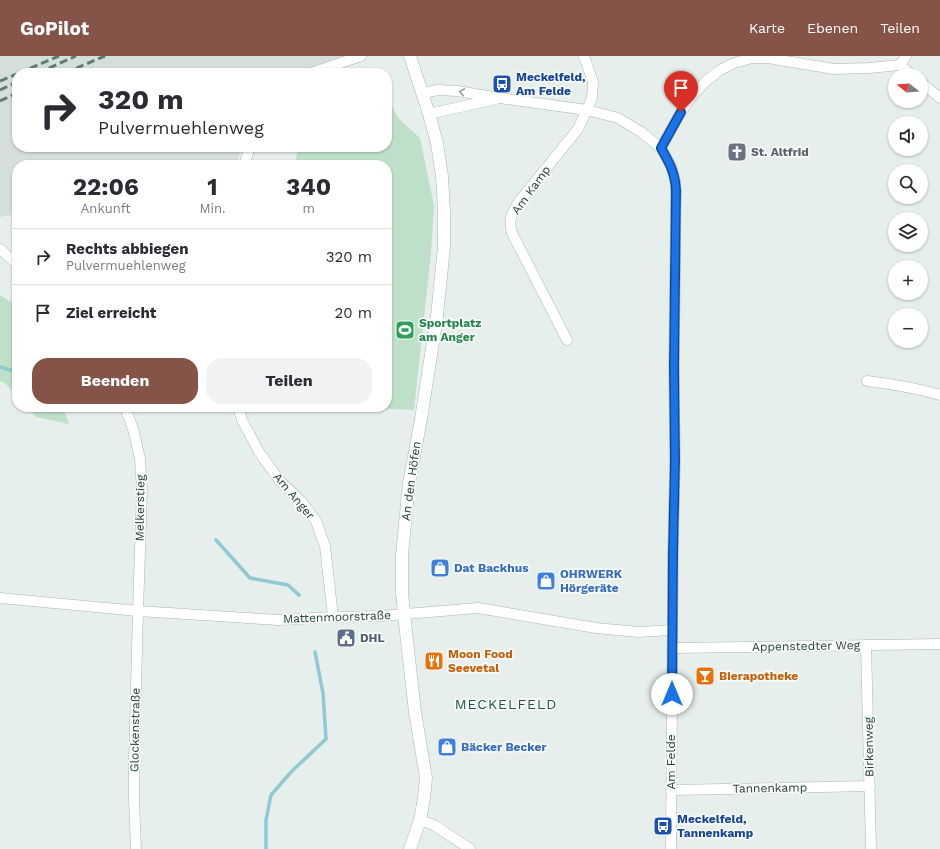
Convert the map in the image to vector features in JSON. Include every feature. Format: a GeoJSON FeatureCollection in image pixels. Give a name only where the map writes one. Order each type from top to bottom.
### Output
{"type":"FeatureCollection","features":[{"type":"Feature","properties":{"kind":"street"},"geometry":{"type":"LineString","coordinates":[[326,68],[361,56]]}},
{"type":"Feature","properties":{"kind":"street","name":"An den Höfen"},"geometry":{"type":"LineString","coordinates":[[410,56],[429,114],[436,143],[442,176],[444,211],[444,247],[437,316],[421,419],[409,483],[402,555],[402,592],[404,614],[415,712],[426,778],[420,820],[410,849]]}},
{"type":"Feature","properties":{"kind":"street"},"geometry":{"type":"LineString","coordinates":[[584,56],[593,82],[592,98],[587,110]]}},
{"type":"Feature","properties":{"kind":"street"},"geometry":{"type":"LineString","coordinates":[[900,65],[906,56]]}},
{"type":"Feature","properties":{"kind":"street"},"geometry":{"type":"LineString","coordinates":[[661,148],[692,95],[720,70],[734,63],[752,58],[768,58],[834,69],[900,65],[904,68]]}},
{"type":"Feature","properties":{"kind":"street"},"geometry":{"type":"LineString","coordinates":[[928,88],[940,98]]}},
{"type":"Feature","properties":{"kind":"street","name":"Am Felde"},"geometry":{"type":"LineString","coordinates":[[422,93],[438,90],[457,91],[587,110],[618,118],[642,132],[661,148],[671,166],[676,190],[671,849]]}},
{"type":"Feature","properties":{"kind":"street"},"geometry":{"type":"LineString","coordinates":[[429,114],[500,98]]}},
{"type":"Feature","properties":{"kind":"street","name":"Am Kamp"},"geometry":{"type":"LineString","coordinates":[[567,340],[512,233],[509,224],[511,215],[518,203],[578,129],[587,110]]}},
{"type":"Feature","properties":{"kind":"street"},"geometry":{"type":"LineString","coordinates":[[0,248],[12,259]]}},
{"type":"Feature","properties":{"kind":"street"},"geometry":{"type":"LineString","coordinates":[[867,381],[902,386],[940,395]]}},
{"type":"Feature","properties":{"kind":"street","name":"Melkerstieg"},"geometry":{"type":"LineString","coordinates":[[127,412],[134,432],[140,459],[142,489],[138,611]]}},
{"type":"Feature","properties":{"kind":"street","name":"Am Anger"},"geometry":{"type":"LineString","coordinates":[[240,412],[242,420],[259,452],[280,481],[302,502],[316,521],[325,546],[333,617]]}},
{"type":"Feature","properties":{"kind":"street","name":"Mattenmoorstraße"},"geometry":{"type":"LineString","coordinates":[[0,598],[138,611],[278,620],[381,616],[478,608],[596,628],[639,632],[672,630]]}},
{"type":"Feature","properties":{"kind":"street","name":"Glockenstraße"},"geometry":{"type":"LineString","coordinates":[[136,849],[134,793],[138,611]]}},
{"type":"Feature","properties":{"kind":"street","name":"Appenstedter Weg"},"geometry":{"type":"LineString","coordinates":[[672,648],[940,644]]}},
{"type":"Feature","properties":{"kind":"street","name":"Birkenweg"},"geometry":{"type":"LineString","coordinates":[[866,645],[871,849]]}},
{"type":"Feature","properties":{"kind":"street","name":"Tannenkamp"},"geometry":{"type":"LineString","coordinates":[[671,790],[870,786]]}},
{"type":"Feature","properties":{"kind":"street"},"geometry":{"type":"LineString","coordinates":[[420,820],[434,824],[470,849]]}},
{"type":"Feature","properties":{"kind":"shaded area"},"geometry":{"type":"Polygon","coordinates":[[[0,56],[351,56],[314,68],[12,68],[12,152],[240,152],[238,160],[12,160],[12,215],[0,217],[0,56]]]}},
{"type":"Feature","properties":{"kind":"green space","name":"Sportplatz am Anger"},"geometry":{"type":"Polygon","coordinates":[[[392,107],[399,119],[420,138],[434,206],[431,253],[414,410],[392,409],[392,160],[296,160],[297,152],[392,152],[392,107]]]}},
{"type":"Feature","properties":{"kind":"green space"},"geometry":{"type":"Polygon","coordinates":[[[0,295],[12,303],[12,391],[5,383],[0,381],[0,295]]]}},
{"type":"Feature","properties":{"kind":"green space"},"geometry":{"type":"Polygon","coordinates":[[[32,412],[65,412],[69,424],[36,417],[32,412]]]}},
{"type":"Feature","properties":{"kind":"waterway"},"geometry":{"type":"LineString","coordinates":[[0,367],[12,371]]}},
{"type":"Feature","properties":{"kind":"waterway"},"geometry":{"type":"LineString","coordinates":[[216,540],[250,578],[288,585],[299,595]]}},
{"type":"Feature","properties":{"kind":"waterway"},"geometry":{"type":"LineString","coordinates":[[266,849],[266,820],[271,795],[292,771],[326,739],[323,693],[315,652]]}},
{"type":"Feature","properties":{"kind":"railway"},"geometry":{"type":"LineString","coordinates":[[31,68],[59,56]]}},
{"type":"Feature","properties":{"kind":"railway"},"geometry":{"type":"LineString","coordinates":[[49,68],[76,56]]}},
{"type":"Feature","properties":{"kind":"railway"},"geometry":{"type":"LineString","coordinates":[[77,68],[105,56]]}},
{"type":"Feature","properties":{"kind":"railway"},"geometry":{"type":"LineString","coordinates":[[0,81],[12,76]]}},
{"type":"Feature","properties":{"kind":"railway"},"geometry":{"type":"LineString","coordinates":[[0,90],[12,84]]}},
{"type":"Feature","properties":{"kind":"railway"},"geometry":{"type":"LineString","coordinates":[[0,101],[12,95]]}},
{"type":"Feature","properties":{"kind":"place","name":"Meckelfeld, Am Felde"},"geometry":{"type":"Point","coordinates":[502,84]}},
{"type":"Feature","properties":{"kind":"place","name":"St. Altfrid"},"geometry":{"type":"Point","coordinates":[737,152]}},
{"type":"Feature","properties":{"kind":"place","name":"Sportplatz am Anger"},"geometry":{"type":"Point","coordinates":[405,330]}},
{"type":"Feature","properties":{"kind":"place","name":"Dat Backhus"},"geometry":{"type":"Point","coordinates":[440,568]}},
{"type":"Feature","properties":{"kind":"place","name":"OHRWERK Hörgeräte"},"geometry":{"type":"Point","coordinates":[546,581]}},
{"type":"Feature","properties":{"kind":"place","name":"DHL"},"geometry":{"type":"Point","coordinates":[346,638]}},
{"type":"Feature","properties":{"kind":"place","name":"Moon Food Seevetal"},"geometry":{"type":"Point","coordinates":[434,661]}},
{"type":"Feature","properties":{"kind":"place","name":"Bierapotheke"},"geometry":{"type":"Point","coordinates":[705,676]}},
{"type":"Feature","properties":{"kind":"place","name":"Bäcker Becker"},"geometry":{"type":"Point","coordinates":[447,747]}},
{"type":"Feature","properties":{"kind":"place","name":"Meckelfeld, Tannenkamp"},"geometry":{"type":"Point","coordinates":[663,826]}},
{"type":"Feature","properties":{"kind":"district","name":"MECKELFELD"},"geometry":{"type":"Point","coordinates":[506,704]}},
{"type":"Feature","properties":{"kind":"route"},"geometry":{"type":"LineString","coordinates":[[672,694],[676,190],[671,166],[661,148],[681,112]]}}]}
